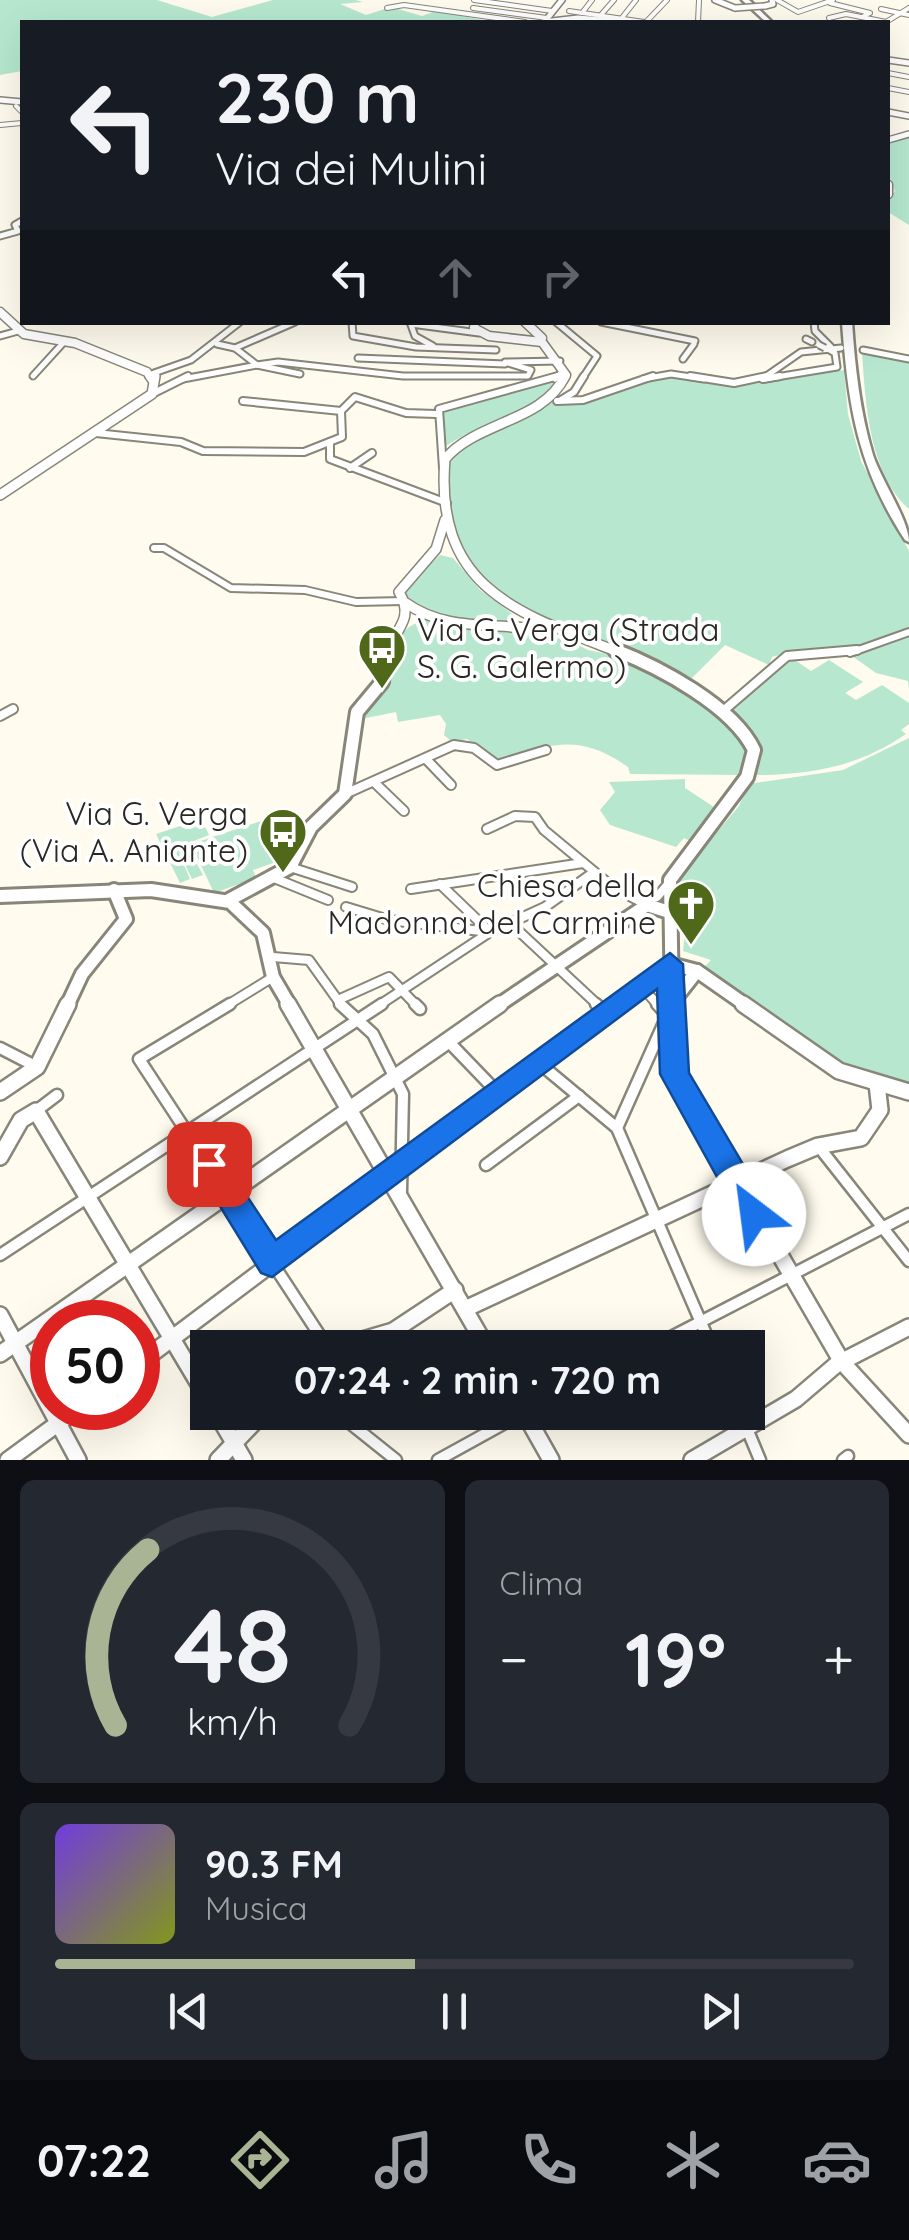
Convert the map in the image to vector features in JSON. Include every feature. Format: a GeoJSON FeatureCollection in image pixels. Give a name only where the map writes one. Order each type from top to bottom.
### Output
{"type":"FeatureCollection","features":[{"type":"Feature","properties":{"kind":"highway"},"geometry":{"type":"LineString","coordinates":[[743,1],[764,20]]}},
{"type":"Feature","properties":{"kind":"highway"},"geometry":{"type":"LineString","coordinates":[[743,1],[764,20]]}},
{"type":"Feature","properties":{"kind":"highway"},"geometry":{"type":"LineString","coordinates":[[846,325],[859,435],[883,495],[909,538]]}},
{"type":"Feature","properties":{"kind":"highway"},"geometry":{"type":"LineString","coordinates":[[854,325],[867,435],[909,524]]}},
{"type":"Feature","properties":{"kind":"street"},"geometry":{"type":"LineString","coordinates":[[474,0],[614,20]]}},
{"type":"Feature","properties":{"kind":"street"},"geometry":{"type":"LineString","coordinates":[[553,14],[562,0]]}},
{"type":"Feature","properties":{"kind":"street"},"geometry":{"type":"LineString","coordinates":[[582,13],[592,0]]}},
{"type":"Feature","properties":{"kind":"street"},"geometry":{"type":"LineString","coordinates":[[600,16],[614,0]]}},
{"type":"Feature","properties":{"kind":"street"},"geometry":{"type":"LineString","coordinates":[[647,20],[667,0]]}},
{"type":"Feature","properties":{"kind":"street"},"geometry":{"type":"LineString","coordinates":[[715,0],[735,8],[766,6],[774,0],[798,12],[830,1],[870,12],[862,17]]}},
{"type":"Feature","properties":{"kind":"street"},"geometry":{"type":"LineString","coordinates":[[889,20],[909,8],[900,1]]}},
{"type":"Feature","properties":{"kind":"street"},"geometry":{"type":"LineString","coordinates":[[387,8],[404,5],[511,20]]}},
{"type":"Feature","properties":{"kind":"street"},"geometry":{"type":"LineString","coordinates":[[473,8],[617,20]]}},
{"type":"Feature","properties":{"kind":"street"},"geometry":{"type":"LineString","coordinates":[[881,9],[901,13]]}},
{"type":"Feature","properties":{"kind":"street"},"geometry":{"type":"LineString","coordinates":[[568,15],[582,13],[618,20]]}},
{"type":"Feature","properties":{"kind":"street"},"geometry":{"type":"LineString","coordinates":[[829,18],[841,14],[876,20]]}},
{"type":"Feature","properties":{"kind":"street"},"geometry":{"type":"LineString","coordinates":[[890,88],[907,76]]}},
{"type":"Feature","properties":{"kind":"street"},"geometry":{"type":"LineString","coordinates":[[890,88],[909,92]]}},
{"type":"Feature","properties":{"kind":"street"},"geometry":{"type":"LineString","coordinates":[[0,100],[19,104]]}},
{"type":"Feature","properties":{"kind":"street"},"geometry":{"type":"LineString","coordinates":[[0,236],[18,231],[15,224],[20,222]]}},
{"type":"Feature","properties":{"kind":"street"},"geometry":{"type":"LineString","coordinates":[[0,312],[18,330],[64,342],[154,381],[193,374],[211,376],[278,362],[403,376],[532,373],[505,364]]}},
{"type":"Feature","properties":{"kind":"street"},"geometry":{"type":"LineString","coordinates":[[0,494],[96,433],[170,368],[217,344],[237,325]]}},
{"type":"Feature","properties":{"kind":"street"},"geometry":{"type":"LineString","coordinates":[[236,348],[288,325]]}},
{"type":"Feature","properties":{"kind":"street"},"geometry":{"type":"LineString","coordinates":[[352,325],[353,336],[434,348],[496,350]]}},
{"type":"Feature","properties":{"kind":"street"},"geometry":{"type":"LineString","coordinates":[[411,325],[415,336],[434,348]]}},
{"type":"Feature","properties":{"kind":"street"},"geometry":{"type":"LineString","coordinates":[[424,325],[534,336]]}},
{"type":"Feature","properties":{"kind":"street"},"geometry":{"type":"LineString","coordinates":[[476,325],[479,333]]}},
{"type":"Feature","properties":{"kind":"street"},"geometry":{"type":"LineString","coordinates":[[443,468],[448,452],[474,434],[560,390],[562,365],[527,325]]}},
{"type":"Feature","properties":{"kind":"street"},"geometry":{"type":"LineString","coordinates":[[560,325],[597,356],[574,392],[558,402],[577,402],[662,374],[714,382],[837,367],[836,353],[819,344]]}},
{"type":"Feature","properties":{"kind":"street"},"geometry":{"type":"LineString","coordinates":[[613,325],[694,342],[683,358]]}},
{"type":"Feature","properties":{"kind":"street"},"geometry":{"type":"LineString","coordinates":[[816,325],[821,335],[819,344]]}},
{"type":"Feature","properties":{"kind":"street"},"geometry":{"type":"LineString","coordinates":[[0,336],[18,330]]}},
{"type":"Feature","properties":{"kind":"street"},"geometry":{"type":"LineString","coordinates":[[819,344],[821,335]]}},
{"type":"Feature","properties":{"kind":"street"},"geometry":{"type":"LineString","coordinates":[[651,344],[658,336]]}},
{"type":"Feature","properties":{"kind":"street"},"geometry":{"type":"LineString","coordinates":[[32,376],[64,342]]}},
{"type":"Feature","properties":{"kind":"street"},"geometry":{"type":"LineString","coordinates":[[217,344],[236,348],[257,364],[300,374]]}},
{"type":"Feature","properties":{"kind":"street"},"geometry":{"type":"LineString","coordinates":[[763,379],[819,344],[841,348]]}},
{"type":"Feature","properties":{"kind":"street"},"geometry":{"type":"LineString","coordinates":[[863,350],[909,359]]}},
{"type":"Feature","properties":{"kind":"street"},"geometry":{"type":"LineString","coordinates":[[358,358],[398,364],[562,365]]}},
{"type":"Feature","properties":{"kind":"street"},"geometry":{"type":"LineString","coordinates":[[244,402],[341,411],[358,396],[406,414],[436,414],[477,397],[553,382],[562,365]]}},
{"type":"Feature","properties":{"kind":"street"},"geometry":{"type":"LineString","coordinates":[[96,433],[181,442],[203,451],[304,452],[342,437],[341,411]]}},
{"type":"Feature","properties":{"kind":"street"},"geometry":{"type":"LineString","coordinates":[[436,414],[453,542],[464,566]]}},
{"type":"Feature","properties":{"kind":"street"},"geometry":{"type":"LineString","coordinates":[[330,442],[330,459],[447,505]]}},
{"type":"Feature","properties":{"kind":"street"},"geometry":{"type":"LineString","coordinates":[[350,468],[372,453]]}},
{"type":"Feature","properties":{"kind":"street"},"geometry":{"type":"LineString","coordinates":[[346,794],[357,712],[382,682],[386,650],[406,621],[405,602],[398,592],[442,538],[447,505]]}},
{"type":"Feature","properties":{"kind":"street"},"geometry":{"type":"LineString","coordinates":[[154,548],[164,548],[231,588],[305,590],[356,602],[405,602],[442,618],[476,626],[512,617]]}},
{"type":"Feature","properties":{"kind":"street"},"geometry":{"type":"LineString","coordinates":[[8,1349],[641,905],[670,880],[724,813],[754,761],[746,734],[724,711],[640,660],[512,617],[450,555],[430,557]]}},
{"type":"Feature","properties":{"kind":"street"},"geometry":{"type":"LineString","coordinates":[[398,631],[418,619],[442,618]]}},
{"type":"Feature","properties":{"kind":"street"},"geometry":{"type":"LineString","coordinates":[[724,711],[732,698],[764,678],[787,656],[837,656],[909,632]]}},
{"type":"Feature","properties":{"kind":"street"},"geometry":{"type":"LineString","coordinates":[[0,716],[13,709]]}},
{"type":"Feature","properties":{"kind":"street"},"geometry":{"type":"LineString","coordinates":[[231,903],[290,867],[311,827],[346,794],[376,784],[454,745],[474,748],[497,765],[546,750]]}},
{"type":"Feature","properties":{"kind":"street"},"geometry":{"type":"LineString","coordinates":[[426,760],[451,785]]}},
{"type":"Feature","properties":{"kind":"street"},"geometry":{"type":"LineString","coordinates":[[376,784],[404,811]]}},
{"type":"Feature","properties":{"kind":"street"},"geometry":{"type":"LineString","coordinates":[[488,829],[521,813],[533,814],[542,820],[544,830],[641,905],[666,907]]}},
{"type":"Feature","properties":{"kind":"street"},"geometry":{"type":"LineString","coordinates":[[411,889],[583,862]]}},
{"type":"Feature","properties":{"kind":"street"},"geometry":{"type":"LineString","coordinates":[[290,867],[352,887]]}},
{"type":"Feature","properties":{"kind":"street"},"geometry":{"type":"LineString","coordinates":[[0,1255],[490,932],[544,907],[594,872]]}},
{"type":"Feature","properties":{"kind":"street"},"geometry":{"type":"LineString","coordinates":[[274,878],[328,900]]}},
{"type":"Feature","properties":{"kind":"street"},"geometry":{"type":"LineString","coordinates":[[670,880],[666,907],[675,1074],[842,1362],[909,1435]]}},
{"type":"Feature","properties":{"kind":"street"},"geometry":{"type":"LineString","coordinates":[[440,884],[490,932]]}},
{"type":"Feature","properties":{"kind":"street"},"geometry":{"type":"LineString","coordinates":[[0,1092],[37,1067],[82,974],[126,919],[114,890]]}},
{"type":"Feature","properties":{"kind":"street"},"geometry":{"type":"LineString","coordinates":[[0,896],[114,890],[231,903],[261,929],[273,956],[273,978],[349,1109],[395,1172],[401,1196],[477,1330]]}},
{"type":"Feature","properties":{"kind":"street"},"geometry":{"type":"LineString","coordinates":[[346,907],[389,920],[490,932]]}},
{"type":"Feature","properties":{"kind":"street"},"geometry":{"type":"LineString","coordinates":[[510,923],[606,1012]]}},
{"type":"Feature","properties":{"kind":"street"},"geometry":{"type":"LineString","coordinates":[[273,956],[309,960],[338,1000],[373,1034],[396,1075],[405,1109],[395,1172]]}},
{"type":"Feature","properties":{"kind":"street"},"geometry":{"type":"LineString","coordinates":[[670,962],[698,973],[829,1065],[909,1092]]}},
{"type":"Feature","properties":{"kind":"street"},"geometry":{"type":"LineString","coordinates":[[160,1347],[670,962]]}},
{"type":"Feature","properties":{"kind":"street"},"geometry":{"type":"LineString","coordinates":[[616,1128],[670,1011],[698,973]]}},
{"type":"Feature","properties":{"kind":"street"},"geometry":{"type":"LineString","coordinates":[[338,1000],[389,977],[420,1009]]}},
{"type":"Feature","properties":{"kind":"street"},"geometry":{"type":"LineString","coordinates":[[273,978],[139,1059],[319,1330]]}},
{"type":"Feature","properties":{"kind":"street"},"geometry":{"type":"LineString","coordinates":[[638,988],[670,1011]]}},
{"type":"Feature","properties":{"kind":"street"},"geometry":{"type":"LineString","coordinates":[[447,1040],[498,1093]]}},
{"type":"Feature","properties":{"kind":"street"},"geometry":{"type":"LineString","coordinates":[[0,1048],[37,1067]]}},
{"type":"Feature","properties":{"kind":"street"},"geometry":{"type":"LineString","coordinates":[[539,1063],[616,1128],[704,1330]]}},
{"type":"Feature","properties":{"kind":"street"},"geometry":{"type":"LineString","coordinates":[[466,1309],[818,1146],[864,1134],[881,1106],[878,1084]]}},
{"type":"Feature","properties":{"kind":"street"},"geometry":{"type":"LineString","coordinates":[[0,1157],[21,1120],[38,1114],[57,1095]]}},
{"type":"Feature","properties":{"kind":"street"},"geometry":{"type":"LineString","coordinates":[[486,1165],[579,1096]]}},
{"type":"Feature","properties":{"kind":"street"},"geometry":{"type":"LineString","coordinates":[[38,1114],[190,1368]]}},
{"type":"Feature","properties":{"kind":"street"},"geometry":{"type":"LineString","coordinates":[[818,1146],[909,1261]]}},
{"type":"Feature","properties":{"kind":"street"},"geometry":{"type":"LineString","coordinates":[[683,1330],[909,1214]]}},
{"type":"Feature","properties":{"kind":"street"},"geometry":{"type":"LineString","coordinates":[[395,1330],[454,1290]]}},
{"type":"Feature","properties":{"kind":"street"},"geometry":{"type":"LineString","coordinates":[[0,1315],[8,1349],[30,1382]]}},
{"type":"Feature","properties":{"kind":"street"},"geometry":{"type":"LineString","coordinates":[[765,1412],[796,1400],[842,1362],[909,1326]]}},
{"type":"Feature","properties":{"kind":"street"},"geometry":{"type":"LineString","coordinates":[[8,1460],[49,1430]]}},
{"type":"Feature","properties":{"kind":"street"},"geometry":{"type":"LineString","coordinates":[[62,1430],[78,1460]]}},
{"type":"Feature","properties":{"kind":"street"},"geometry":{"type":"LineString","coordinates":[[226,1430],[239,1452]]}},
{"type":"Feature","properties":{"kind":"street"},"geometry":{"type":"LineString","coordinates":[[218,1460],[239,1452],[253,1430]]}},
{"type":"Feature","properties":{"kind":"street"},"geometry":{"type":"LineString","coordinates":[[358,1430],[396,1460]]}},
{"type":"Feature","properties":{"kind":"street"},"geometry":{"type":"LineString","coordinates":[[438,1460],[492,1430]]}},
{"type":"Feature","properties":{"kind":"street"},"geometry":{"type":"LineString","coordinates":[[534,1430],[551,1460]]}},
{"type":"Feature","properties":{"kind":"street"},"geometry":{"type":"LineString","coordinates":[[692,1460],[731,1430]]}},
{"type":"Feature","properties":{"kind":"street"},"geometry":{"type":"LineString","coordinates":[[748,1430],[760,1460]]}},
{"type":"Feature","properties":{"kind":"green space"},"geometry":{"type":"Polygon","coordinates":[[[0,0],[157,0],[212,17],[273,0],[356,0],[363,2],[340,4],[366,15],[391,7],[422,16],[436,11],[483,20],[20,20],[20,71],[0,75],[0,0]]]}},
{"type":"Feature","properties":{"kind":"green space"},"geometry":{"type":"Polygon","coordinates":[[[909,136],[909,225],[890,213],[890,196],[895,191],[890,181],[890,141],[909,136]]]}},
{"type":"Feature","properties":{"kind":"green space"},"geometry":{"type":"Polygon","coordinates":[[[862,351],[909,360],[909,509],[896,494],[877,457],[862,351]]]}},
{"type":"Feature","properties":{"kind":"green space"},"geometry":{"type":"Polygon","coordinates":[[[844,370],[848,414],[861,461],[909,551],[909,628],[833,654],[795,651],[772,657],[769,665],[725,645],[685,685],[642,657],[638,649],[632,652],[522,610],[496,593],[475,571],[460,543],[451,508],[448,462],[476,435],[468,433],[442,448],[441,410],[562,379],[543,397],[548,403],[600,398],[662,375],[747,384],[844,370]]]}},
{"type":"Feature","properties":{"kind":"green space"},"geometry":{"type":"Polygon","coordinates":[[[440,555],[453,558],[480,590],[515,616],[513,621],[492,623],[493,619],[478,615],[472,623],[412,607],[402,592],[440,555]]]}},
{"type":"Feature","properties":{"kind":"green space"},"geometry":{"type":"Polygon","coordinates":[[[433,619],[466,628],[566,639],[588,650],[632,659],[695,697],[693,700],[734,728],[744,747],[745,775],[630,774],[628,767],[610,756],[578,745],[547,747],[495,762],[467,739],[452,742],[444,735],[446,724],[440,715],[398,722],[396,712],[361,719],[390,686],[389,663],[402,633],[421,621],[433,619]]]}},
{"type":"Feature","properties":{"kind":"green space"},"geometry":{"type":"Polygon","coordinates":[[[909,636],[909,689],[908,681],[876,673],[852,656],[909,636]]]}},
{"type":"Feature","properties":{"kind":"green space"},"geometry":{"type":"Polygon","coordinates":[[[792,658],[811,671],[829,660],[863,682],[845,693],[856,700],[882,685],[909,703],[909,724],[901,730],[906,734],[853,761],[796,773],[756,775],[762,756],[740,717],[730,712],[737,697],[792,658]]]}},
{"type":"Feature","properties":{"kind":"green space"},"geometry":{"type":"Polygon","coordinates":[[[909,738],[909,1087],[850,1071],[701,970],[711,960],[683,951],[685,932],[672,928],[673,884],[739,806],[748,784],[843,770],[909,738]]]}},
{"type":"Feature","properties":{"kind":"green space"},"geometry":{"type":"Polygon","coordinates":[[[685,779],[685,788],[720,811],[694,843],[684,838],[676,847],[610,825],[600,810],[615,792],[609,782],[685,779]]]}},
{"type":"Feature","properties":{"kind":"green space"},"geometry":{"type":"Polygon","coordinates":[[[201,819],[209,835],[186,844],[203,875],[192,879],[176,846],[190,879],[180,883],[156,834],[201,819]]]}},
{"type":"Feature","properties":{"kind":"green space"},"geometry":{"type":"Polygon","coordinates":[[[264,820],[284,859],[253,870],[256,878],[214,893],[191,844],[264,820]]]}},
{"type":"Feature","properties":{"kind":"place","name":"Via G. Verga (Strada S. G. Galermo)"},"geometry":{"type":"Point","coordinates":[382,690]}},
{"type":"Feature","properties":{"kind":"place","name":"Via G. Verga (Via A. Aniante)"},"geometry":{"type":"Point","coordinates":[283,874]}},
{"type":"Feature","properties":{"kind":"place","name":"Chiesa della Madonna del Carmine"},"geometry":{"type":"Point","coordinates":[691,946]}},
{"type":"Feature","properties":{"kind":"route"},"geometry":{"type":"LineString","coordinates":[[209,1164],[272,1262],[670,964],[675,1074],[754,1214]]}}]}
